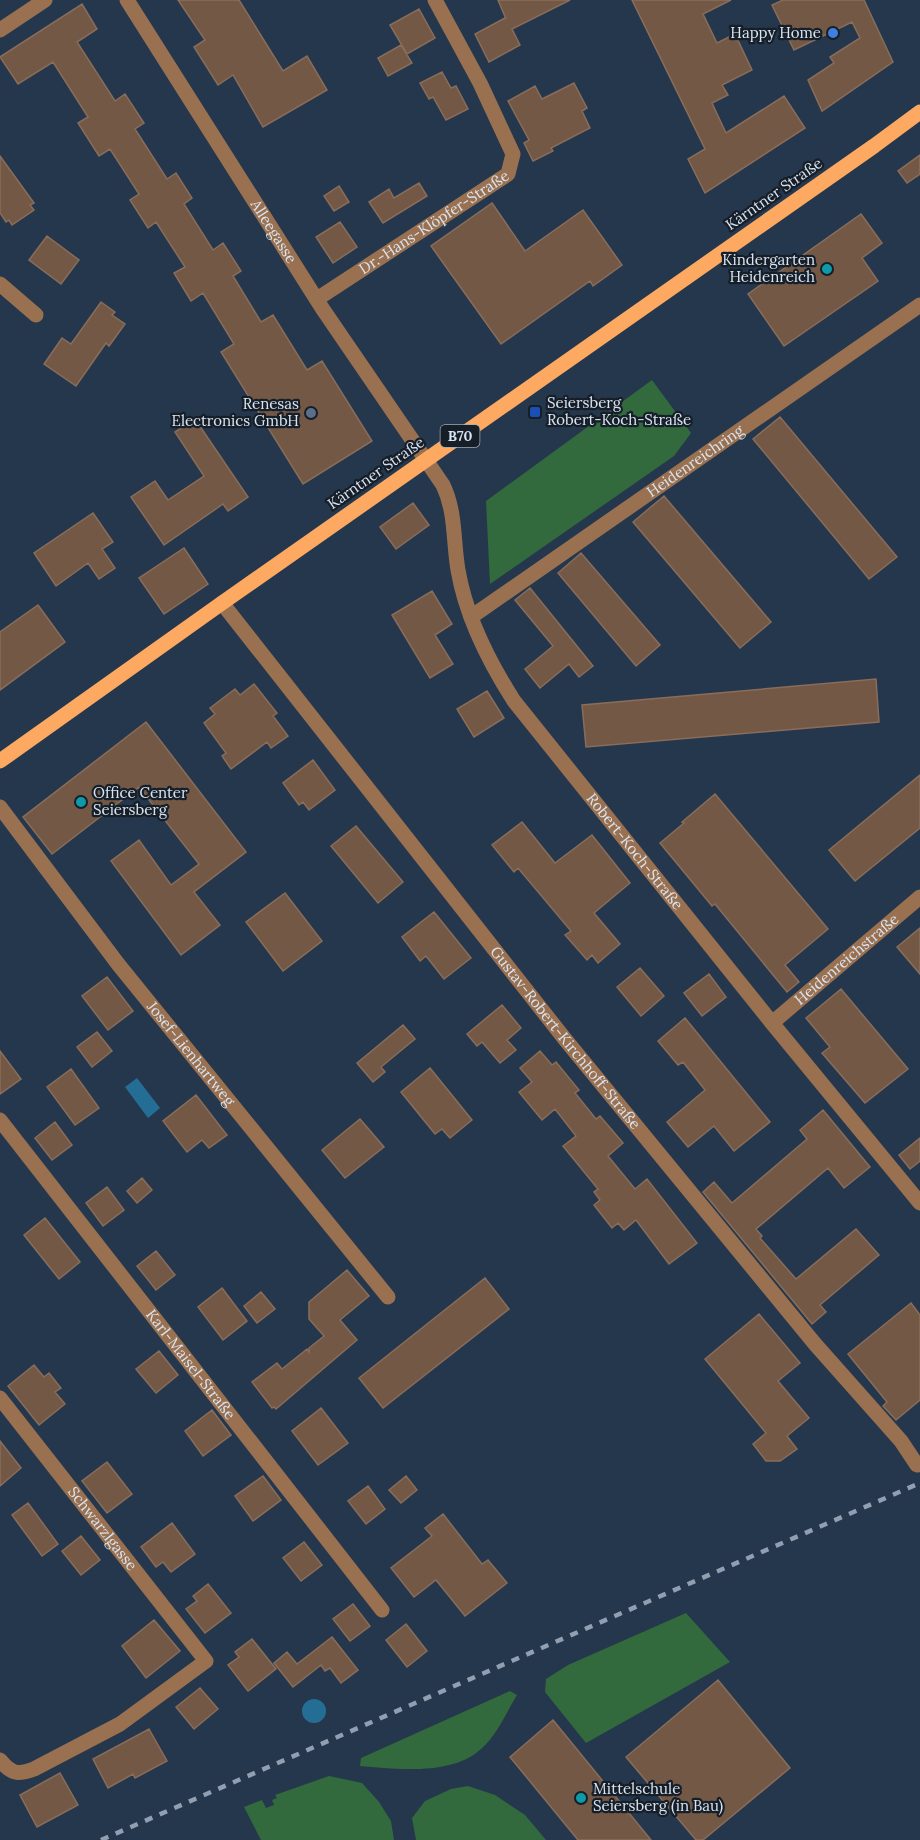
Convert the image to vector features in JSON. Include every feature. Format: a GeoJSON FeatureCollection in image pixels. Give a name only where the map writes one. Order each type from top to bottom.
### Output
{"type":"FeatureCollection","features":[{"type":"Feature","properties":{"kind":"main road","name":"Kärntner Straße"},"geometry":{"type":"LineString","coordinates":[[0,761],[920,112]]}},
{"type":"Feature","properties":{"kind":"street"},"geometry":{"type":"LineString","coordinates":[[0,30],[45,0]]}},
{"type":"Feature","properties":{"kind":"street","name":"Alleegasse"},"geometry":{"type":"LineString","coordinates":[[127,0],[317,299],[426,460]]}},
{"type":"Feature","properties":{"kind":"street","name":"Dr.-Hans-Klöpfer-Straße"},"geometry":{"type":"LineString","coordinates":[[317,299],[508,174],[513,154],[480,83],[435,0]]}},
{"type":"Feature","properties":{"kind":"street"},"geometry":{"type":"LineString","coordinates":[[0,284],[36,315]]}},
{"type":"Feature","properties":{"kind":"street","name":"Heidenreichring"},"geometry":{"type":"LineString","coordinates":[[471,617],[920,305]]}},
{"type":"Feature","properties":{"kind":"street","name":"Robert-Koch-Straße"},"geometry":{"type":"LineString","coordinates":[[426,460],[451,504],[458,571],[471,617],[493,668],[514,701],[772,1023],[920,1203]]}},
{"type":"Feature","properties":{"kind":"street","name":"Gustav-Robert-Kirchhoff-Straße"},"geometry":{"type":"LineString","coordinates":[[222,603],[564,1038],[815,1344],[901,1441],[917,1465]]}},
{"type":"Feature","properties":{"kind":"street","name":"Josef-Lienhartweg"},"geometry":{"type":"LineString","coordinates":[[0,807],[118,964],[388,1297]]}},
{"type":"Feature","properties":{"kind":"street","name":"Heidenreichstraße"},"geometry":{"type":"LineString","coordinates":[[772,1023],[920,897]]}},
{"type":"Feature","properties":{"kind":"street","name":"Karl-Maisel-Straße"},"geometry":{"type":"LineString","coordinates":[[0,1120],[382,1610]]}},
{"type":"Feature","properties":{"kind":"street","name":"Schwarzlgasse"},"geometry":{"type":"LineString","coordinates":[[0,1398],[206,1661],[120,1724],[34,1768],[23,1773],[15,1773],[6,1768],[0,1760]]}},
{"type":"Feature","properties":{"kind":"green space"},"geometry":{"type":"Polygon","coordinates":[[[652,380],[691,433],[674,456],[490,584],[486,501],[652,380]]]}},
{"type":"Feature","properties":{"kind":"green space"},"geometry":{"type":"Polygon","coordinates":[[[686,1613],[730,1662],[586,1743],[545,1692],[546,1679],[568,1665],[686,1613]]]}},
{"type":"Feature","properties":{"kind":"green space"},"geometry":{"type":"Polygon","coordinates":[[[510,1691],[517,1695],[501,1724],[487,1743],[469,1758],[423,1769],[360,1766],[361,1758],[510,1691]]]}},
{"type":"Feature","properties":{"kind":"green space"},"geometry":{"type":"Polygon","coordinates":[[[329,1776],[362,1783],[379,1802],[391,1821],[394,1840],[261,1840],[244,1807],[262,1800],[266,1808],[274,1805],[272,1800],[277,1798],[275,1795],[329,1776]]]}},
{"type":"Feature","properties":{"kind":"green space"},"geometry":{"type":"Polygon","coordinates":[[[468,1786],[495,1795],[525,1815],[546,1840],[416,1840],[412,1818],[425,1801],[451,1789],[468,1786]]]}},
{"type":"Feature","properties":{"kind":"water"},"geometry":{"type":"Polygon","coordinates":[[[137,1078],[160,1108],[148,1118],[125,1087],[137,1078]]]}},
{"type":"Feature","properties":{"kind":"water"},"geometry":{"type":"Polygon","coordinates":[[[314,1699],[322,1703],[326,1711],[322,1719],[314,1723],[306,1719],[302,1711],[306,1703],[314,1699]]]}},
{"type":"Feature","properties":{"kind":"building"},"geometry":{"type":"Polygon","coordinates":[[[178,0],[239,0],[283,71],[307,56],[327,90],[263,127],[233,75],[218,85],[194,47],[205,40],[178,0]]]}},
{"type":"Feature","properties":{"kind":"building"},"geometry":{"type":"Polygon","coordinates":[[[498,0],[570,0],[512,29],[520,45],[489,62],[475,34],[506,19],[498,0]]]}},
{"type":"Feature","properties":{"kind":"building"},"geometry":{"type":"Polygon","coordinates":[[[632,0],[731,0],[703,14],[717,43],[735,34],[752,70],[722,85],[728,95],[712,103],[726,133],[784,96],[805,128],[705,193],[688,159],[705,149],[632,0]]]}},
{"type":"Feature","properties":{"kind":"building","name":"Happy Home"},"geometry":{"type":"Polygon","coordinates":[[[783,0],[864,0],[893,62],[822,111],[808,80],[834,63],[830,57],[860,38],[852,22],[794,50],[772,5],[783,0]]]}},
{"type":"Feature","properties":{"kind":"building"},"geometry":{"type":"Polygon","coordinates":[[[82,4],[97,29],[77,42],[115,101],[125,94],[144,123],[135,129],[167,179],[176,173],[192,198],[184,204],[213,250],[223,243],[241,271],[233,276],[261,322],[273,315],[307,370],[322,361],[372,441],[303,484],[221,352],[234,344],[203,293],[191,301],[174,273],[185,267],[156,222],[148,228],[130,200],[139,194],[110,149],[99,156],[78,123],[88,117],[53,62],[18,84],[0,57],[82,4]]]}},
{"type":"Feature","properties":{"kind":"building"},"geometry":{"type":"Polygon","coordinates":[[[419,9],[435,38],[407,54],[390,25],[419,9]]]}},
{"type":"Feature","properties":{"kind":"building"},"geometry":{"type":"Polygon","coordinates":[[[401,45],[412,63],[388,76],[378,58],[401,45]]]}},
{"type":"Feature","properties":{"kind":"building"},"geometry":{"type":"Polygon","coordinates":[[[442,72],[451,88],[456,86],[468,109],[446,120],[433,97],[429,99],[420,83],[442,72]]]}},
{"type":"Feature","properties":{"kind":"building"},"geometry":{"type":"Polygon","coordinates":[[[574,83],[587,108],[582,111],[590,128],[551,148],[553,151],[533,161],[524,143],[529,140],[508,101],[535,86],[542,99],[574,83]]]}},
{"type":"Feature","properties":{"kind":"building"},"geometry":{"type":"Polygon","coordinates":[[[920,155],[920,174],[907,183],[898,171],[920,155]]]}},
{"type":"Feature","properties":{"kind":"building"},"geometry":{"type":"Polygon","coordinates":[[[0,156],[34,203],[30,205],[34,210],[12,225],[9,220],[6,222],[0,213],[0,156]]]}},
{"type":"Feature","properties":{"kind":"building"},"geometry":{"type":"Polygon","coordinates":[[[419,183],[427,196],[383,223],[369,202],[389,189],[394,198],[419,183]]]}},
{"type":"Feature","properties":{"kind":"building"},"geometry":{"type":"Polygon","coordinates":[[[339,186],[349,202],[334,211],[324,196],[339,186]]]}},
{"type":"Feature","properties":{"kind":"building"},"geometry":{"type":"Polygon","coordinates":[[[492,203],[525,251],[583,210],[622,265],[593,286],[590,281],[501,344],[431,246],[492,203]]]}},
{"type":"Feature","properties":{"kind":"building","name":"Kindergarten Heidenreich"},"geometry":{"type":"Polygon","coordinates":[[[861,214],[882,243],[862,258],[878,281],[784,346],[748,294],[861,214]]]}},
{"type":"Feature","properties":{"kind":"building"},"geometry":{"type":"Polygon","coordinates":[[[340,222],[357,247],[333,263],[316,237],[340,222]]]}},
{"type":"Feature","properties":{"kind":"building"},"geometry":{"type":"Polygon","coordinates":[[[47,236],[79,260],[61,284],[29,260],[47,236]]]}},
{"type":"Feature","properties":{"kind":"building"},"geometry":{"type":"Polygon","coordinates":[[[101,302],[115,312],[112,315],[125,324],[109,346],[106,343],[76,386],[44,364],[62,338],[71,344],[101,302]]]}},
{"type":"Feature","properties":{"kind":"building"},"geometry":{"type":"Polygon","coordinates":[[[780,417],[897,557],[869,579],[753,439],[780,417]]]}},
{"type":"Feature","properties":{"kind":"building"},"geometry":{"type":"Polygon","coordinates":[[[195,419],[248,497],[228,511],[223,504],[164,545],[131,497],[155,481],[168,500],[204,476],[175,432],[195,419]]]}},
{"type":"Feature","properties":{"kind":"building"},"geometry":{"type":"Polygon","coordinates":[[[664,496],[771,622],[740,648],[633,522],[664,496]]]}},
{"type":"Feature","properties":{"kind":"building"},"geometry":{"type":"Polygon","coordinates":[[[413,503],[429,525],[396,549],[380,527],[413,503]]]}},
{"type":"Feature","properties":{"kind":"building"},"geometry":{"type":"Polygon","coordinates":[[[93,513],[113,542],[102,549],[115,568],[99,579],[88,563],[56,586],[34,553],[93,513]]]}},
{"type":"Feature","properties":{"kind":"building"},"geometry":{"type":"Polygon","coordinates":[[[184,548],[208,584],[164,614],[139,578],[184,548]]]}},
{"type":"Feature","properties":{"kind":"building"},"geometry":{"type":"Polygon","coordinates":[[[581,553],[660,645],[636,666],[558,573],[581,553]]]}},
{"type":"Feature","properties":{"kind":"building"},"geometry":{"type":"Polygon","coordinates":[[[530,588],[593,666],[579,677],[569,664],[540,688],[525,669],[553,646],[515,600],[530,588]]]}},
{"type":"Feature","properties":{"kind":"building"},"geometry":{"type":"Polygon","coordinates":[[[432,591],[452,624],[435,635],[453,664],[430,678],[392,615],[432,591]]]}},
{"type":"Feature","properties":{"kind":"building"},"geometry":{"type":"Polygon","coordinates":[[[38,605],[65,642],[0,690],[0,632],[38,605]]]}},
{"type":"Feature","properties":{"kind":"building"},"geometry":{"type":"Polygon","coordinates":[[[876,679],[879,722],[586,747],[582,705],[876,679]]]}},
{"type":"Feature","properties":{"kind":"building"},"geometry":{"type":"Polygon","coordinates":[[[254,684],[277,713],[273,716],[288,736],[271,748],[267,742],[231,769],[222,756],[226,753],[204,723],[215,714],[210,708],[235,689],[240,695],[254,684]]]}},
{"type":"Feature","properties":{"kind":"building"},"geometry":{"type":"Polygon","coordinates":[[[487,691],[504,718],[474,737],[457,709],[487,691]]]}},
{"type":"Feature","properties":{"kind":"building","name":"Office Center Seiersberg"},"geometry":{"type":"Polygon","coordinates":[[[146,722],[246,852],[194,892],[220,925],[181,955],[111,861],[139,840],[171,885],[199,864],[139,787],[52,854],[23,817],[146,722]]]}},
{"type":"Feature","properties":{"kind":"building"},"geometry":{"type":"Polygon","coordinates":[[[313,760],[335,790],[309,810],[303,802],[299,805],[283,783],[313,760]]]}},
{"type":"Feature","properties":{"kind":"building"},"geometry":{"type":"Polygon","coordinates":[[[920,775],[920,828],[855,881],[829,850],[920,775]]]}},
{"type":"Feature","properties":{"kind":"building"},"geometry":{"type":"Polygon","coordinates":[[[715,794],[828,929],[785,965],[799,982],[787,992],[715,904],[712,906],[660,843],[715,794]]]}},
{"type":"Feature","properties":{"kind":"building"},"geometry":{"type":"Polygon","coordinates":[[[522,822],[555,863],[592,835],[630,883],[594,913],[620,944],[598,963],[592,955],[587,960],[565,935],[571,931],[518,868],[514,872],[492,845],[522,822]]]}},
{"type":"Feature","properties":{"kind":"building"},"geometry":{"type":"Polygon","coordinates":[[[356,826],[403,882],[378,903],[331,846],[356,826]]]}},
{"type":"Feature","properties":{"kind":"building"},"geometry":{"type":"Polygon","coordinates":[[[285,893],[322,941],[283,971],[246,922],[285,893]]]}},
{"type":"Feature","properties":{"kind":"building"},"geometry":{"type":"Polygon","coordinates":[[[434,912],[471,958],[444,979],[426,956],[420,961],[402,937],[434,912]]]}},
{"type":"Feature","properties":{"kind":"building"},"geometry":{"type":"Polygon","coordinates":[[[920,928],[920,974],[897,947],[920,928]]]}},
{"type":"Feature","properties":{"kind":"building"},"geometry":{"type":"Polygon","coordinates":[[[640,968],[664,996],[641,1016],[617,987],[640,968]]]}},
{"type":"Feature","properties":{"kind":"building"},"geometry":{"type":"Polygon","coordinates":[[[709,974],[726,997],[702,1016],[684,993],[709,974]]]}},
{"type":"Feature","properties":{"kind":"building"},"geometry":{"type":"Polygon","coordinates":[[[107,977],[133,1011],[108,1030],[82,996],[107,977]]]}},
{"type":"Feature","properties":{"kind":"building"},"geometry":{"type":"Polygon","coordinates":[[[841,989],[908,1069],[865,1103],[822,1053],[830,1047],[806,1018],[841,989]]]}},
{"type":"Feature","properties":{"kind":"building"},"geometry":{"type":"Polygon","coordinates":[[[502,1005],[521,1028],[507,1040],[516,1050],[500,1063],[482,1042],[477,1046],[467,1034],[502,1005]]]}},
{"type":"Feature","properties":{"kind":"building"},"geometry":{"type":"Polygon","coordinates":[[[685,1018],[770,1122],[734,1151],[714,1126],[688,1147],[667,1122],[705,1090],[683,1062],[678,1065],[658,1041],[685,1018]]]}},
{"type":"Feature","properties":{"kind":"building"},"geometry":{"type":"Polygon","coordinates":[[[403,1025],[415,1039],[381,1067],[385,1072],[373,1082],[357,1063],[403,1025]]]}},
{"type":"Feature","properties":{"kind":"building"},"geometry":{"type":"Polygon","coordinates":[[[97,1032],[112,1051],[92,1067],[77,1047],[97,1032]]]}},
{"type":"Feature","properties":{"kind":"building"},"geometry":{"type":"Polygon","coordinates":[[[0,1051],[21,1079],[0,1094],[0,1051]]]}},
{"type":"Feature","properties":{"kind":"building"},"geometry":{"type":"Polygon","coordinates":[[[540,1051],[552,1065],[556,1062],[579,1090],[575,1093],[596,1119],[600,1116],[623,1143],[608,1156],[635,1189],[647,1179],[697,1243],[669,1264],[636,1220],[624,1230],[618,1223],[612,1228],[594,1205],[600,1200],[594,1192],[598,1189],[563,1146],[576,1136],[555,1109],[542,1120],[519,1092],[532,1082],[520,1068],[540,1051]]]}},
{"type":"Feature","properties":{"kind":"building"},"geometry":{"type":"Polygon","coordinates":[[[430,1068],[472,1120],[450,1138],[442,1129],[435,1134],[401,1092],[430,1068]]]}},
{"type":"Feature","properties":{"kind":"building"},"geometry":{"type":"Polygon","coordinates":[[[71,1069],[99,1108],[75,1125],[47,1087],[71,1069]]]}},
{"type":"Feature","properties":{"kind":"building"},"geometry":{"type":"Polygon","coordinates":[[[196,1095],[227,1135],[209,1148],[202,1140],[187,1152],[163,1121],[196,1095]]]}},
{"type":"Feature","properties":{"kind":"building"},"geometry":{"type":"Polygon","coordinates":[[[823,1110],[870,1167],[844,1188],[828,1168],[756,1229],[762,1236],[760,1238],[796,1279],[856,1229],[879,1255],[820,1305],[826,1312],[812,1324],[703,1192],[714,1182],[732,1203],[807,1139],[800,1130],[823,1110]]]}},
{"type":"Feature","properties":{"kind":"building"},"geometry":{"type":"Polygon","coordinates":[[[360,1119],[384,1147],[345,1178],[322,1150],[360,1119]]]}},
{"type":"Feature","properties":{"kind":"building"},"geometry":{"type":"Polygon","coordinates":[[[55,1122],[72,1145],[52,1160],[35,1138],[55,1122]]]}},
{"type":"Feature","properties":{"kind":"building"},"geometry":{"type":"Polygon","coordinates":[[[920,1138],[920,1161],[910,1169],[899,1155],[920,1138]]]}},
{"type":"Feature","properties":{"kind":"building"},"geometry":{"type":"Polygon","coordinates":[[[142,1178],[152,1190],[137,1203],[127,1191],[142,1178]]]}},
{"type":"Feature","properties":{"kind":"building"},"geometry":{"type":"Polygon","coordinates":[[[107,1187],[124,1210],[103,1226],[86,1203],[107,1187]]]}},
{"type":"Feature","properties":{"kind":"building"},"geometry":{"type":"Polygon","coordinates":[[[45,1218],[80,1262],[59,1279],[24,1235],[45,1218]]]}},
{"type":"Feature","properties":{"kind":"building"},"geometry":{"type":"Polygon","coordinates":[[[156,1251],[175,1275],[156,1290],[137,1266],[156,1251]]]}},
{"type":"Feature","properties":{"kind":"building"},"geometry":{"type":"Polygon","coordinates":[[[347,1270],[369,1296],[340,1320],[357,1340],[276,1409],[272,1408],[252,1382],[277,1363],[282,1369],[307,1349],[309,1352],[309,1348],[324,1336],[309,1319],[309,1302],[347,1270]]]}},
{"type":"Feature","properties":{"kind":"building"},"geometry":{"type":"Polygon","coordinates":[[[485,1278],[509,1309],[383,1408],[359,1378],[485,1278]]]}},
{"type":"Feature","properties":{"kind":"building"},"geometry":{"type":"Polygon","coordinates":[[[222,1288],[247,1321],[223,1340],[198,1307],[222,1288]]]}},
{"type":"Feature","properties":{"kind":"building"},"geometry":{"type":"Polygon","coordinates":[[[261,1292],[275,1309],[257,1323],[244,1306],[261,1292]]]}},
{"type":"Feature","properties":{"kind":"building"},"geometry":{"type":"Polygon","coordinates":[[[911,1303],[920,1315],[920,1400],[896,1420],[883,1406],[887,1402],[848,1354],[911,1303]]]}},
{"type":"Feature","properties":{"kind":"building"},"geometry":{"type":"Polygon","coordinates":[[[759,1314],[800,1363],[778,1381],[809,1418],[787,1436],[797,1449],[780,1461],[766,1461],[753,1444],[766,1433],[705,1359],[759,1314]]]}},
{"type":"Feature","properties":{"kind":"building"},"geometry":{"type":"Polygon","coordinates":[[[159,1351],[178,1375],[156,1393],[136,1369],[159,1351]]]}},
{"type":"Feature","properties":{"kind":"building"},"geometry":{"type":"Polygon","coordinates":[[[34,1365],[44,1377],[49,1373],[61,1388],[55,1392],[65,1404],[39,1425],[8,1386],[34,1365]]]}},
{"type":"Feature","properties":{"kind":"building"},"geometry":{"type":"Polygon","coordinates":[[[321,1408],[348,1443],[318,1465],[292,1431],[321,1408]]]}},
{"type":"Feature","properties":{"kind":"building"},"geometry":{"type":"Polygon","coordinates":[[[212,1410],[231,1435],[203,1456],[185,1431],[212,1410]]]}},
{"type":"Feature","properties":{"kind":"building"},"geometry":{"type":"Polygon","coordinates":[[[0,1441],[21,1468],[0,1486],[0,1441]]]}},
{"type":"Feature","properties":{"kind":"building"},"geometry":{"type":"Polygon","coordinates":[[[107,1462],[132,1494],[107,1513],[82,1481],[107,1462]]]}},
{"type":"Feature","properties":{"kind":"building"},"geometry":{"type":"Polygon","coordinates":[[[263,1476],[281,1500],[253,1521],[235,1496],[263,1476]]]}},
{"type":"Feature","properties":{"kind":"building"},"geometry":{"type":"Polygon","coordinates":[[[406,1476],[417,1490],[401,1503],[389,1490],[406,1476]]]}},
{"type":"Feature","properties":{"kind":"building"},"geometry":{"type":"Polygon","coordinates":[[[368,1486],[385,1509],[366,1524],[348,1501],[368,1486]]]}},
{"type":"Feature","properties":{"kind":"building"},"geometry":{"type":"Polygon","coordinates":[[[28,1503],[58,1544],[42,1556],[12,1515],[28,1503]]]}},
{"type":"Feature","properties":{"kind":"building"},"geometry":{"type":"Polygon","coordinates":[[[443,1514],[482,1564],[488,1560],[507,1583],[465,1616],[436,1580],[414,1597],[391,1568],[432,1536],[425,1528],[443,1514]]]}},
{"type":"Feature","properties":{"kind":"building"},"geometry":{"type":"Polygon","coordinates":[[[172,1523],[195,1554],[171,1572],[163,1562],[156,1567],[141,1547],[172,1523]]]}},
{"type":"Feature","properties":{"kind":"building"},"geometry":{"type":"Polygon","coordinates":[[[81,1536],[100,1560],[81,1575],[62,1551],[81,1536]]]}},
{"type":"Feature","properties":{"kind":"building"},"geometry":{"type":"Polygon","coordinates":[[[304,1542],[322,1565],[301,1581],[283,1558],[304,1542]]]}},
{"type":"Feature","properties":{"kind":"building"},"geometry":{"type":"Polygon","coordinates":[[[208,1584],[231,1613],[205,1633],[186,1609],[197,1601],[193,1596],[208,1584]]]}},
{"type":"Feature","properties":{"kind":"building"},"geometry":{"type":"Polygon","coordinates":[[[353,1604],[370,1626],[350,1641],[333,1619],[353,1604]]]}},
{"type":"Feature","properties":{"kind":"building"},"geometry":{"type":"Polygon","coordinates":[[[154,1620],[180,1651],[146,1678],[122,1646],[154,1620]]]}},
{"type":"Feature","properties":{"kind":"building"},"geometry":{"type":"Polygon","coordinates":[[[406,1624],[427,1651],[407,1667],[386,1640],[406,1624]]]}},
{"type":"Feature","properties":{"kind":"building"},"geometry":{"type":"Polygon","coordinates":[[[332,1637],[358,1670],[341,1683],[330,1668],[325,1671],[321,1665],[293,1687],[274,1663],[287,1652],[297,1664],[332,1637]]]}},
{"type":"Feature","properties":{"kind":"building"},"geometry":{"type":"Polygon","coordinates":[[[252,1639],[276,1669],[248,1691],[228,1665],[239,1657],[235,1652],[252,1639]]]}},
{"type":"Feature","properties":{"kind":"building"},"geometry":{"type":"Polygon","coordinates":[[[718,1680],[790,1768],[703,1840],[696,1840],[626,1757],[718,1680]]]}},
{"type":"Feature","properties":{"kind":"building"},"geometry":{"type":"Polygon","coordinates":[[[200,1688],[218,1709],[194,1729],[176,1707],[200,1688]]]}},
{"type":"Feature","properties":{"kind":"building","name":"Mittelschule Seiersberg (in Bau)"},"geometry":{"type":"Polygon","coordinates":[[[553,1720],[651,1840],[578,1840],[510,1757],[553,1720]]]}},
{"type":"Feature","properties":{"kind":"building"},"geometry":{"type":"Polygon","coordinates":[[[149,1729],[167,1761],[135,1778],[133,1774],[108,1788],[93,1759],[149,1729]]]}},
{"type":"Feature","properties":{"kind":"building"},"geometry":{"type":"Polygon","coordinates":[[[60,1773],[78,1805],[37,1827],[20,1795],[60,1773]]]}},
{"type":"Feature","properties":{"kind":"railway"},"geometry":{"type":"LineString","coordinates":[[101,1840],[920,1483]]}},
{"type":"Feature","properties":{"kind":"place","name":"Happy Home"},"geometry":{"type":"Point","coordinates":[833,33]}},
{"type":"Feature","properties":{"kind":"place","name":"Kindergarten Heidenreich"},"geometry":{"type":"Point","coordinates":[827,269]}},
{"type":"Feature","properties":{"kind":"place","name":"Seiersberg Robert-Koch-Straße"},"geometry":{"type":"Point","coordinates":[535,412]}},
{"type":"Feature","properties":{"kind":"place","name":"Renesas Electronics GmbH"},"geometry":{"type":"Point","coordinates":[311,413]}},
{"type":"Feature","properties":{"kind":"place","name":"Office Center Seiersberg"},"geometry":{"type":"Point","coordinates":[81,802]}},
{"type":"Feature","properties":{"kind":"place","name":"Mittelschule Seiersberg (in Bau)"},"geometry":{"type":"Point","coordinates":[581,1798]}}]}
